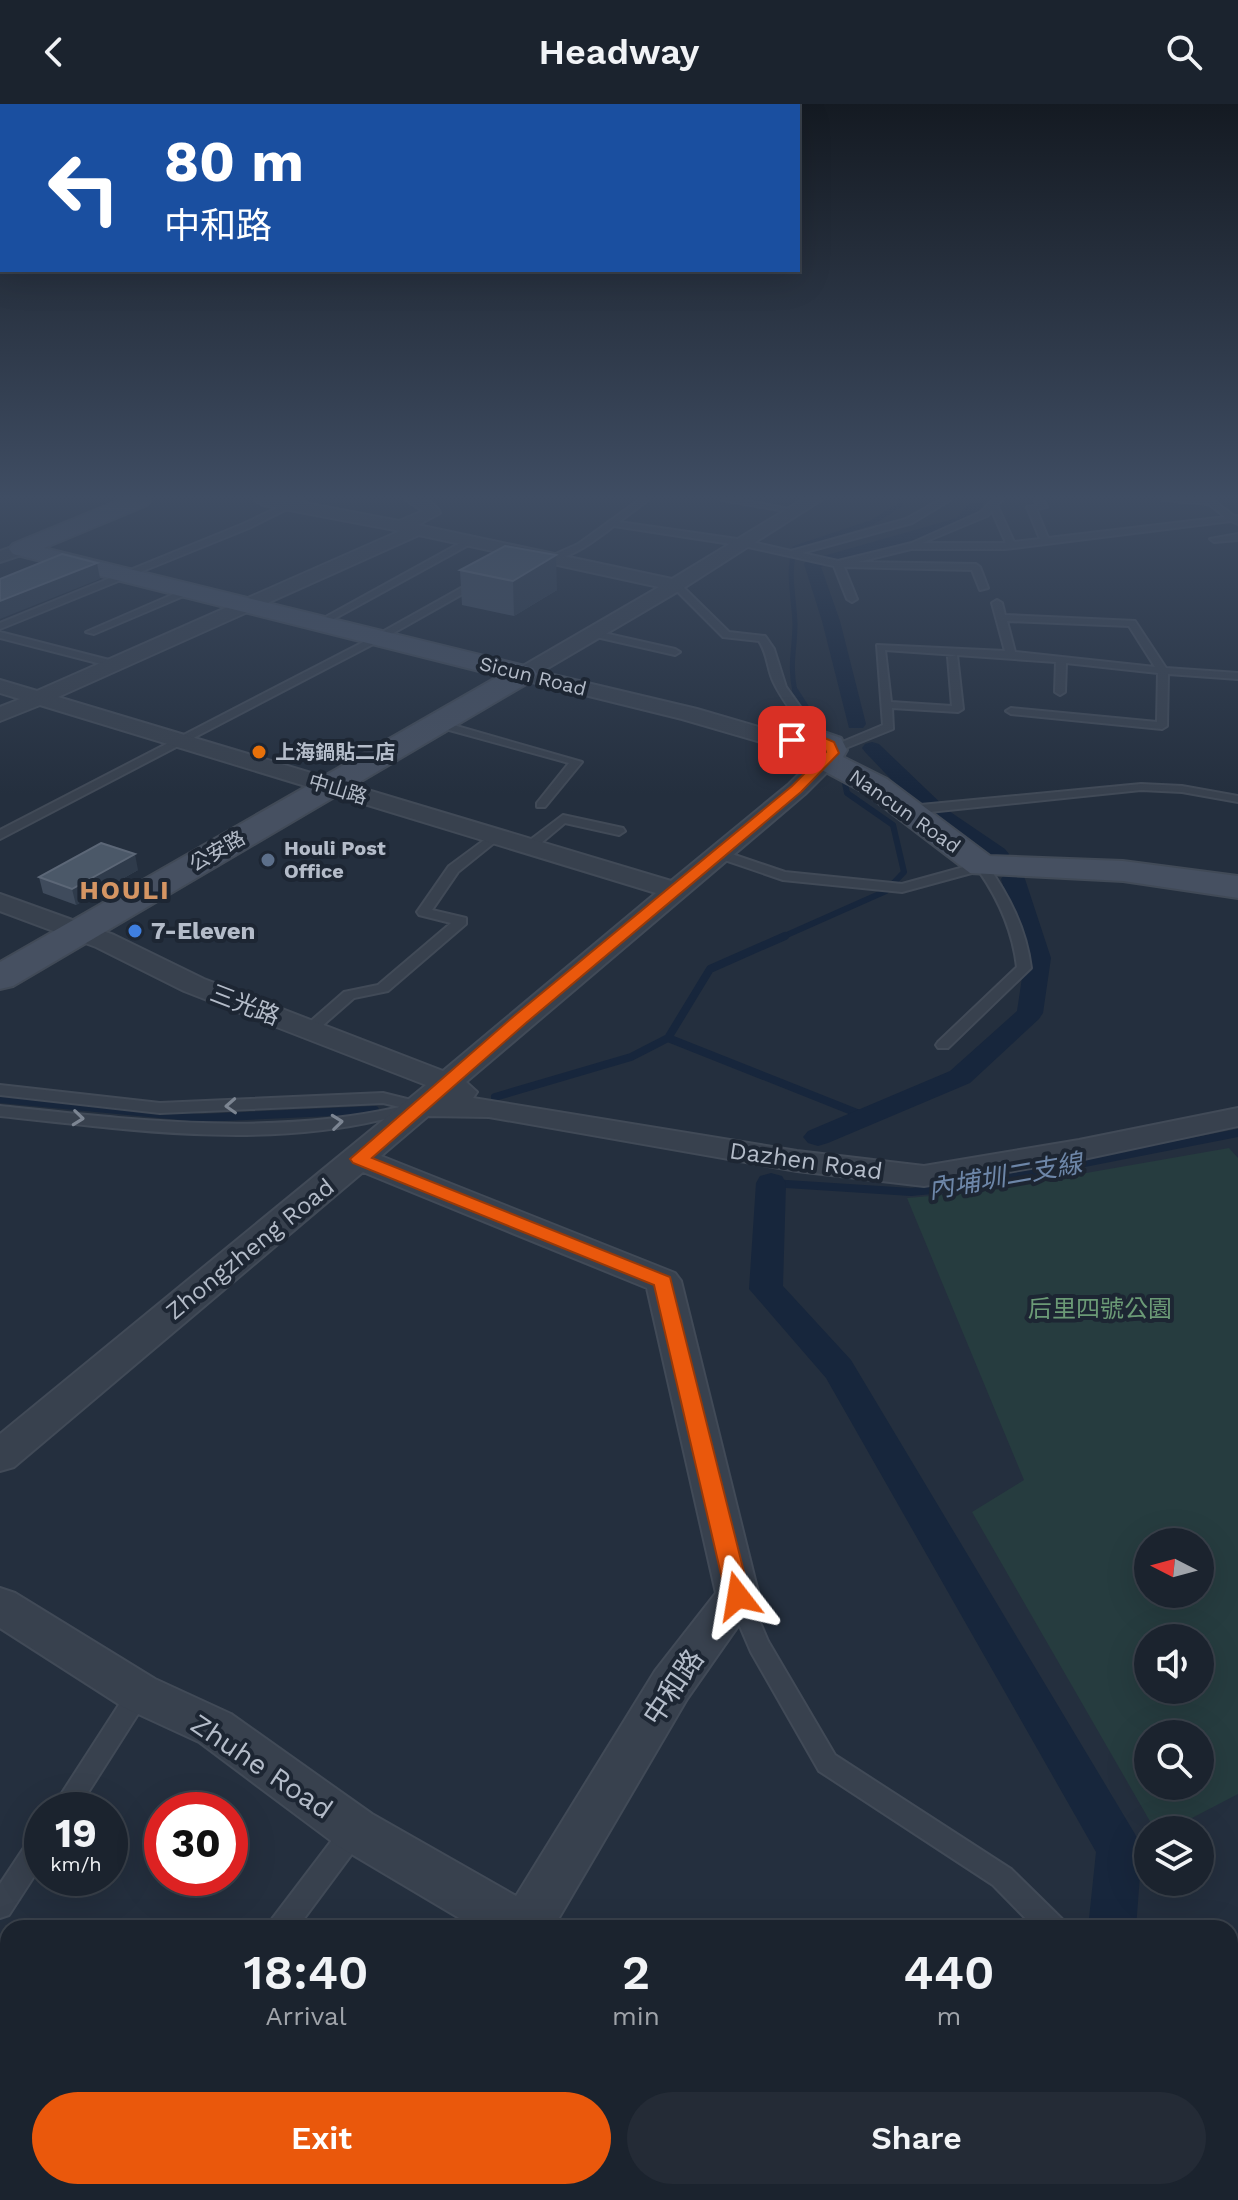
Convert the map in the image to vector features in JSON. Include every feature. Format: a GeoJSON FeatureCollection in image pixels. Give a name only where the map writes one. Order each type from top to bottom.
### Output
{"type":"FeatureCollection","features":[{"type":"Feature","properties":{"kind":"main road","name":"Sicun Road"},"geometry":{"type":"LineString","coordinates":[[218,598],[523,674]]}},
{"type":"Feature","properties":{"kind":"main road","name":"公安路"},"geometry":{"type":"LineString","coordinates":[[0,978],[523,674]]}},
{"type":"Feature","properties":{"kind":"main road","name":"Sicun Road"},"geometry":{"type":"LineString","coordinates":[[785,742],[779,749],[787,759],[813,762],[826,749]]}},
{"type":"Feature","properties":{"kind":"main road","name":"Nancun Road"},"geometry":{"type":"LineString","coordinates":[[826,749],[876,786],[916,810],[982,866],[1123,871],[1238,887]]}},
{"type":"Feature","properties":{"kind":"street"},"geometry":{"type":"LineString","coordinates":[[0,715],[265,598]]}},
{"type":"Feature","properties":{"kind":"street","name":"公安路"},"geometry":{"type":"LineString","coordinates":[[523,674],[655,598]]}},
{"type":"Feature","properties":{"kind":"street","name":"Sicun Road"},"geometry":{"type":"LineString","coordinates":[[523,674],[647,703],[785,742]]}},
{"type":"Feature","properties":{"kind":"street","name":"中山路"},"geometry":{"type":"LineString","coordinates":[[0,686],[676,891]]}},
{"type":"Feature","properties":{"kind":"street","name":"Zhongzheng Road"},"geometry":{"type":"LineString","coordinates":[[0,1456],[359,1159],[720,854],[826,749]]}},
{"type":"Feature","properties":{"kind":"street","name":"三光路"},"geometry":{"type":"LineString","coordinates":[[0,902],[81,932],[194,985],[446,1083],[489,1108]]}},
{"type":"Feature","properties":{"kind":"street","name":"Dazhen Road"},"geometry":{"type":"LineString","coordinates":[[419,1106],[489,1108],[782,1159],[924,1176],[1236,1119]]}},
{"type":"Feature","properties":{"kind":"street"},"geometry":{"type":"LineString","coordinates":[[359,1159],[663,1281],[738,1596]]}},
{"type":"Feature","properties":{"kind":"street","name":"中和路"},"geometry":{"type":"LineString","coordinates":[[529,1920],[671,1685],[738,1596]]}},
{"type":"Feature","properties":{"kind":"street","name":"Zhuhe Road"},"geometry":{"type":"LineString","coordinates":[[0,1606],[139,1693],[215,1728],[355,1830],[510,1920]]}},
{"type":"Feature","properties":{"kind":"lane"},"geometry":{"type":"LineString","coordinates":[[0,626],[70,598]]}},
{"type":"Feature","properties":{"kind":"lane"},"geometry":{"type":"LineString","coordinates":[[91,632],[172,598]]}},
{"type":"Feature","properties":{"kind":"lane"},"geometry":{"type":"LineString","coordinates":[[318,624],[366,598]]}},
{"type":"Feature","properties":{"kind":"lane"},"geometry":{"type":"LineString","coordinates":[[0,835],[449,598]]}},
{"type":"Feature","properties":{"kind":"lane","name":"Nancun Road"},"geometry":{"type":"LineString","coordinates":[[689,598],[726,635],[762,638],[772,649],[775,675],[780,685],[826,749]]}},
{"type":"Feature","properties":{"kind":"lane"},"geometry":{"type":"LineString","coordinates":[[997,603],[1011,654]]}},
{"type":"Feature","properties":{"kind":"lane"},"geometry":{"type":"LineString","coordinates":[[1001,618],[1132,623],[1163,671],[1162,726],[1011,711]]}},
{"type":"Feature","properties":{"kind":"lane"},"geometry":{"type":"LineString","coordinates":[[595,634],[675,652]]}},
{"type":"Feature","properties":{"kind":"lane"},"geometry":{"type":"LineString","coordinates":[[0,635],[113,664]]}},
{"type":"Feature","properties":{"kind":"lane"},"geometry":{"type":"LineString","coordinates":[[826,749],[889,727],[880,647],[1011,654],[1238,676]]}},
{"type":"Feature","properties":{"kind":"lane"},"geometry":{"type":"LineString","coordinates":[[886,705],[958,709],[953,657]]}},
{"type":"Feature","properties":{"kind":"lane"},"geometry":{"type":"LineString","coordinates":[[1060,692],[1061,660]]}},
{"type":"Feature","properties":{"kind":"lane"},"geometry":{"type":"LineString","coordinates":[[435,723],[576,762],[541,805]]}},
{"type":"Feature","properties":{"kind":"lane"},"geometry":{"type":"LineString","coordinates":[[916,810],[1141,787],[1182,789],[1238,799]]}},
{"type":"Feature","properties":{"kind":"lane"},"geometry":{"type":"LineString","coordinates":[[530,846],[563,819],[619,831]]}},
{"type":"Feature","properties":{"kind":"lane"},"geometry":{"type":"LineString","coordinates":[[309,1030],[349,995],[383,988],[461,921],[424,912],[453,869],[495,836]]}},
{"type":"Feature","properties":{"kind":"lane"},"geometry":{"type":"LineString","coordinates":[[720,854],[783,876],[902,888],[982,866],[1000,891],[1022,941],[1024,968],[943,1045]]}},
{"type":"Feature","properties":{"kind":"lane","name":"Dazhen Road"},"geometry":{"type":"LineString","coordinates":[[0,1090],[160,1108],[383,1098],[419,1106]]}},
{"type":"Feature","properties":{"kind":"lane","name":"Dazhen Road"},"geometry":{"type":"LineString","coordinates":[[0,1111],[168,1127],[283,1127],[381,1117],[419,1106]]}},
{"type":"Feature","properties":{"kind":"lane"},"geometry":{"type":"LineString","coordinates":[[738,1596],[759,1645],[827,1763],[1002,1877],[1045,1920]]}},
{"type":"Feature","properties":{"kind":"lane"},"geometry":{"type":"LineString","coordinates":[[75,1792],[139,1693]]}},
{"type":"Feature","properties":{"kind":"lane"},"geometry":{"type":"LineString","coordinates":[[287,1920],[355,1830]]}},
{"type":"Feature","properties":{"kind":"lane"},"geometry":{"type":"LineString","coordinates":[[0,1906],[24,1869]]}},
{"type":"Feature","properties":{"kind":"green space","name":"后里四號公園"},"geometry":{"type":"Polygon","coordinates":[[[1229,1148],[1238,1158],[1238,1794],[1196,1816],[1147,1816],[1138,1800],[1214,1800],[1214,1720],[1134,1720],[1134,1794],[972,1512],[1024,1480],[907,1198],[977,1192],[1229,1148]]]}},
{"type":"Feature","properties":{"kind":"building"},"geometry":{"type":"Polygon","coordinates":[[[101,843],[135,854],[72,889],[39,877],[101,843]]]}},
{"type":"Feature","properties":{"kind":"waterway"},"geometry":{"type":"LineString","coordinates":[[793,598],[795,692]]}},
{"type":"Feature","properties":{"kind":"waterway"},"geometry":{"type":"LineString","coordinates":[[823,598],[856,724]]}},
{"type":"Feature","properties":{"kind":"waterway"},"geometry":{"type":"LineString","coordinates":[[795,690],[827,740]]}},
{"type":"Feature","properties":{"kind":"waterway"},"geometry":{"type":"LineString","coordinates":[[872,748],[941,816],[997,854]]}},
{"type":"Feature","properties":{"kind":"waterway"},"geometry":{"type":"LineString","coordinates":[[780,938],[886,891],[904,872],[893,825],[847,793],[843,773]]}},
{"type":"Feature","properties":{"kind":"waterway"},"geometry":{"type":"LineString","coordinates":[[818,1137],[960,1077],[1030,1013],[1038,958],[1013,879]]}},
{"type":"Feature","properties":{"kind":"waterway"},"geometry":{"type":"LineString","coordinates":[[668,1038],[710,969],[785,936]]}},
{"type":"Feature","properties":{"kind":"waterway"},"geometry":{"type":"LineString","coordinates":[[495,1097],[631,1057],[668,1038]]}},
{"type":"Feature","properties":{"kind":"waterway"},"geometry":{"type":"LineString","coordinates":[[668,1038],[867,1117]]}},
{"type":"Feature","properties":{"kind":"waterway"},"geometry":{"type":"LineString","coordinates":[[0,1099],[202,1118],[375,1110]]}},
{"type":"Feature","properties":{"kind":"waterway","name":"內埔圳二支線"},"geometry":{"type":"LineString","coordinates":[[771,1183],[911,1192],[962,1187],[1238,1133]]}},
{"type":"Feature","properties":{"kind":"waterway"},"geometry":{"type":"LineString","coordinates":[[771,1183],[766,1289],[839,1369],[1119,1849],[1113,1920]]}},
{"type":"Feature","properties":{"kind":"place","name":"上海鍋貼二店"},"geometry":{"type":"Point","coordinates":[259,752]}},
{"type":"Feature","properties":{"kind":"place","name":"Houli Post Office"},"geometry":{"type":"Point","coordinates":[268,860]}},
{"type":"Feature","properties":{"kind":"place","name":"7-Eleven"},"geometry":{"type":"Point","coordinates":[135,931]}},
{"type":"Feature","properties":{"kind":"district","name":"HOULI"},"geometry":{"type":"Point","coordinates":[125,890]}},
{"type":"Feature","properties":{"kind":"route"},"geometry":{"type":"LineString","coordinates":[[738,1596],[663,1281],[359,1159],[797,789],[833,753],[830,744],[818,739],[792,740]]}}]}
